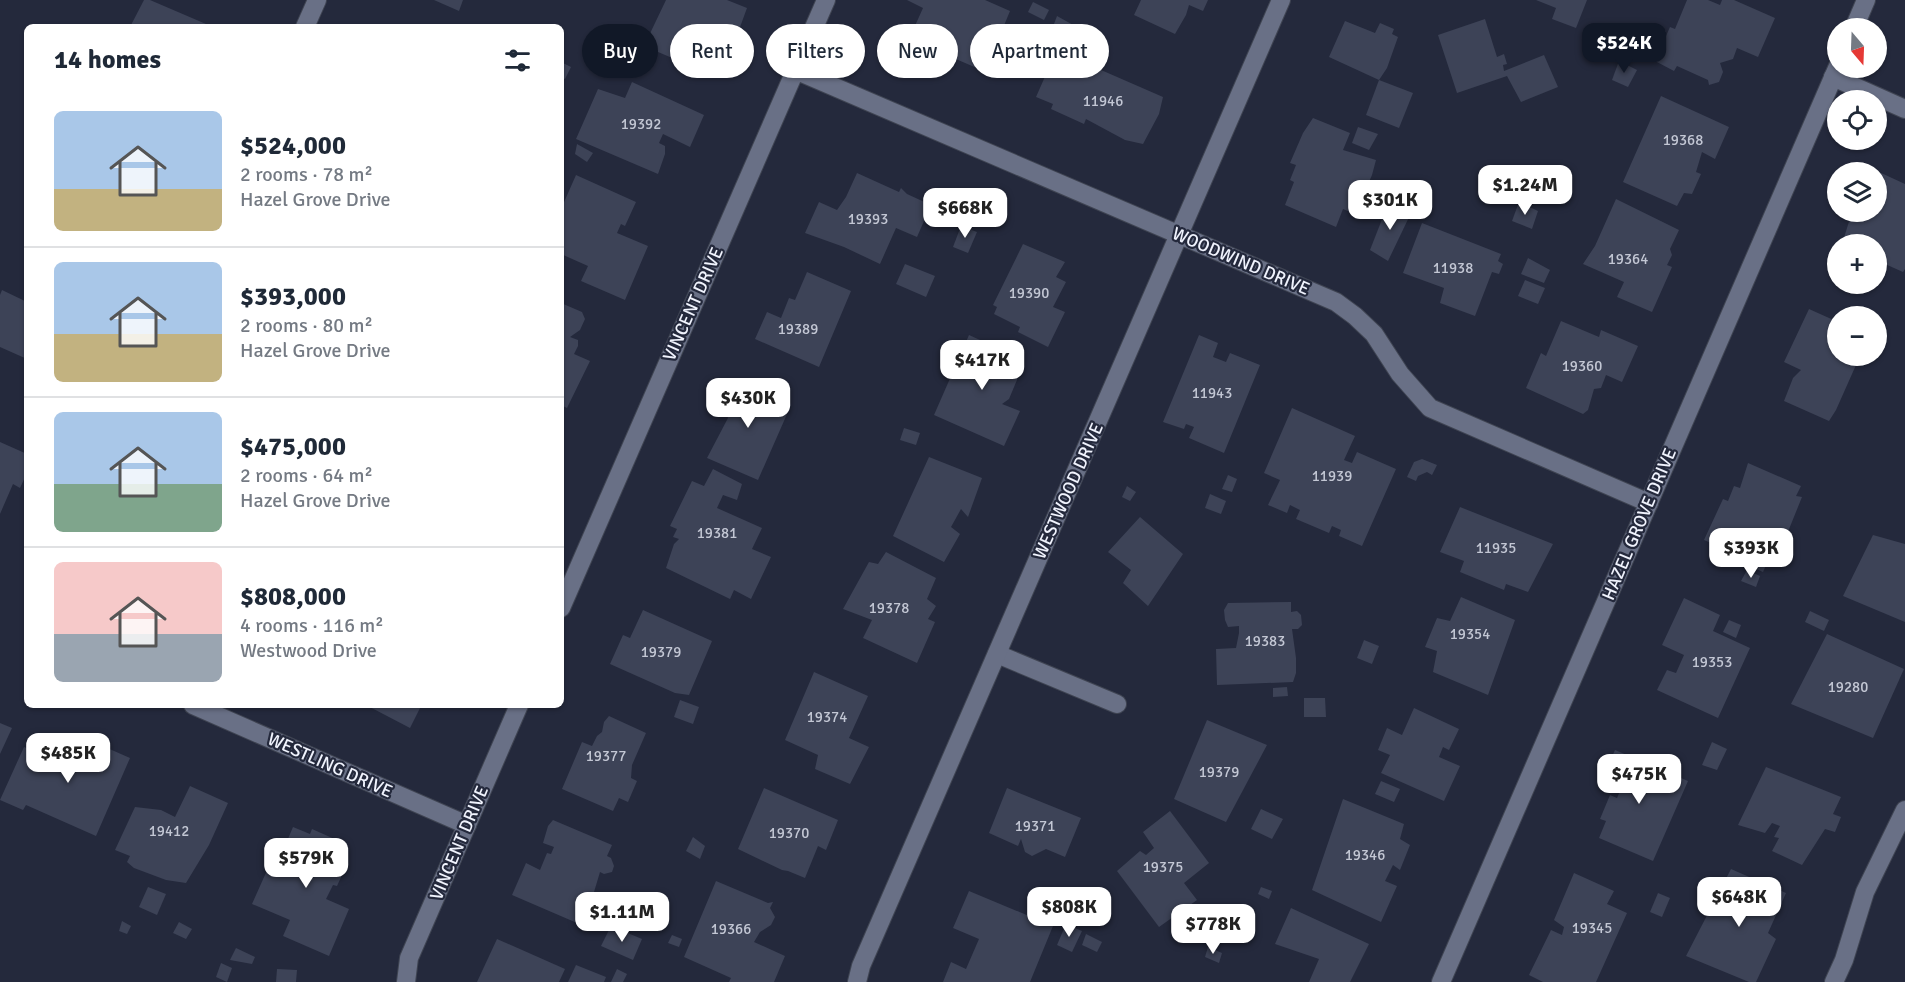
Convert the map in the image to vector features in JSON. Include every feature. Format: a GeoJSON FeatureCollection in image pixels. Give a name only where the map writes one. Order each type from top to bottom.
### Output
{"type":"FeatureCollection","features":[{"type":"Feature","properties":{"kind":"street"},"geometry":{"type":"LineString","coordinates":[[306,24],[316,0]]}},
{"type":"Feature","properties":{"kind":"street","name":"VINCENT DRIVE"},"geometry":{"type":"LineString","coordinates":[[815,24],[826,0]]}},
{"type":"Feature","properties":{"kind":"street","name":"WESTWOOD DRIVE"},"geometry":{"type":"LineString","coordinates":[[857,982],[861,966],[1281,0]]}},
{"type":"Feature","properties":{"kind":"street"},"geometry":{"type":"LineString","coordinates":[[1858,18],[1866,0]]}},
{"type":"Feature","properties":{"kind":"street","name":"VINCENT DRIVE"},"geometry":{"type":"LineString","coordinates":[[564,601],[792,78]]}},
{"type":"Feature","properties":{"kind":"street","name":"WOODWIND DRIVE"},"geometry":{"type":"LineString","coordinates":[[814,78],[1336,302],[1374,334],[1400,374],[1430,408],[1649,503]]}},
{"type":"Feature","properties":{"kind":"street","name":"HAZEL GROVE DRIVE"},"geometry":{"type":"LineString","coordinates":[[1441,982],[1832,78]]}},
{"type":"Feature","properties":{"kind":"street"},"geometry":{"type":"LineString","coordinates":[[1848,78],[1905,109]]}},
{"type":"Feature","properties":{"kind":"street"},"geometry":{"type":"LineString","coordinates":[[997,654],[1117,704]]}},
{"type":"Feature","properties":{"kind":"street","name":"WESTLING DRIVE"},"geometry":{"type":"LineString","coordinates":[[200,708],[467,825]]}},
{"type":"Feature","properties":{"kind":"street","name":"VINCENT DRIVE"},"geometry":{"type":"LineString","coordinates":[[406,982],[410,958],[518,708]]}},
{"type":"Feature","properties":{"kind":"street"},"geometry":{"type":"LineString","coordinates":[[1834,982],[1844,960],[1865,892],[1905,810]]}},
{"type":"Feature","properties":{"kind":"building"},"geometry":{"type":"Polygon","coordinates":[[[144,0],[150,0],[206,24],[132,24],[144,0]]]}},
{"type":"Feature","properties":{"kind":"building"},"geometry":{"type":"Polygon","coordinates":[[[434,0],[463,0],[459,11],[434,0]]]}},
{"type":"Feature","properties":{"kind":"building"},"geometry":{"type":"Polygon","coordinates":[[[666,0],[727,0],[747,8],[741,24],[670,24],[670,57],[658,52],[658,24],[655,24],[666,0]]]}},
{"type":"Feature","properties":{"kind":"building"},"geometry":{"type":"Polygon","coordinates":[[[907,0],[985,0],[1010,11],[1005,24],[970,24],[970,65],[958,60],[958,24],[916,24],[923,8],[907,0]]]}},
{"type":"Feature","properties":{"kind":"building"},"geometry":{"type":"Polygon","coordinates":[[[1141,0],[1208,0],[1203,11],[1189,5],[1175,34],[1134,15],[1141,0]]]}},
{"type":"Feature","properties":{"kind":"building"},"geometry":{"type":"Polygon","coordinates":[[[1536,0],[1587,0],[1576,28],[1552,19],[1556,8],[1536,0]]]}},
{"type":"Feature","properties":{"kind":"building"},"geometry":{"type":"Polygon","coordinates":[[[1687,0],[1708,0],[1720,5],[1722,0],[1734,0],[1775,18],[1758,57],[1737,48],[1733,59],[1720,63],[1723,72],[1719,82],[1709,85],[1708,80],[1677,66],[1674,71],[1655,61],[1670,27],[1675,29],[1687,0]]]}},
{"type":"Feature","properties":{"kind":"building"},"geometry":{"type":"Polygon","coordinates":[[[1033,2],[1049,10],[1044,20],[1028,12],[1033,2]]]}},
{"type":"Feature","properties":{"kind":"building"},"geometry":{"type":"Polygon","coordinates":[[[1057,16],[1071,24],[1054,24],[1057,16]]]}},
{"type":"Feature","properties":{"kind":"building"},"geometry":{"type":"Polygon","coordinates":[[[1485,19],[1497,57],[1504,54],[1507,64],[1503,65],[1504,71],[1544,55],[1558,87],[1521,102],[1507,76],[1457,93],[1438,35],[1485,19]]]}},
{"type":"Feature","properties":{"kind":"building"},"geometry":{"type":"Polygon","coordinates":[[[1345,21],[1375,33],[1380,23],[1394,29],[1392,34],[1398,37],[1387,68],[1379,80],[1329,57],[1345,21]]]}},
{"type":"Feature","properties":{"kind":"building"},"geometry":{"type":"Polygon","coordinates":[[[1656,26],[1666,31],[1653,57],[1644,53],[1656,26]]]}},
{"type":"Feature","properties":{"kind":"building"},"geometry":{"type":"Polygon","coordinates":[[[1619,61],[1637,70],[1628,87],[1612,80],[1619,61]]]}},
{"type":"Feature","properties":{"kind":"building"},"geometry":{"type":"Polygon","coordinates":[[[564,64],[571,67],[564,78],[564,64]]]}},
{"type":"Feature","properties":{"kind":"building"},"geometry":{"type":"Polygon","coordinates":[[[1109,73],[1163,97],[1159,114],[1143,144],[1125,140],[1086,119],[1084,124],[1051,109],[1053,104],[1036,97],[1044,78],[1109,78],[1109,73]]]}},
{"type":"Feature","properties":{"kind":"building"},"geometry":{"type":"Polygon","coordinates":[[[1379,80],[1413,93],[1399,128],[1366,115],[1379,80]]]}},
{"type":"Feature","properties":{"kind":"building"},"geometry":{"type":"Polygon","coordinates":[[[632,82],[704,115],[690,147],[663,134],[659,143],[665,146],[665,154],[658,174],[576,139],[598,89],[625,98],[632,82]]]}},
{"type":"Feature","properties":{"kind":"building"},"geometry":{"type":"Polygon","coordinates":[[[1661,96],[1729,127],[1715,159],[1702,152],[1696,172],[1701,174],[1692,194],[1684,193],[1677,206],[1623,182],[1661,96]]]}},
{"type":"Feature","properties":{"kind":"building"},"geometry":{"type":"Polygon","coordinates":[[[1313,118],[1350,133],[1343,150],[1376,160],[1355,214],[1343,209],[1336,227],[1285,205],[1294,182],[1290,180],[1296,165],[1290,163],[1303,133],[1313,118]]]}},
{"type":"Feature","properties":{"kind":"building"},"geometry":{"type":"Polygon","coordinates":[[[1358,127],[1378,134],[1369,150],[1352,143],[1358,127]]]}},
{"type":"Feature","properties":{"kind":"building"},"geometry":{"type":"Polygon","coordinates":[[[577,144],[593,153],[587,162],[575,154],[577,144]]]}},
{"type":"Feature","properties":{"kind":"building"},"geometry":{"type":"Polygon","coordinates":[[[857,173],[899,192],[901,188],[907,194],[931,205],[917,237],[896,228],[880,264],[844,247],[805,233],[819,202],[837,210],[857,173]]]}},
{"type":"Feature","properties":{"kind":"building"},"geometry":{"type":"Polygon","coordinates":[[[576,175],[636,202],[625,226],[621,224],[617,233],[648,246],[625,300],[581,281],[588,266],[564,255],[564,202],[576,175]]]}},
{"type":"Feature","properties":{"kind":"building"},"geometry":{"type":"Polygon","coordinates":[[[1887,176],[1905,184],[1905,269],[1903,272],[1887,265],[1887,234],[1845,234],[1849,222],[1887,222],[1887,176]]]}},
{"type":"Feature","properties":{"kind":"building"},"geometry":{"type":"Polygon","coordinates":[[[1616,199],[1679,230],[1670,249],[1672,255],[1667,265],[1672,267],[1652,312],[1617,297],[1624,282],[1583,264],[1595,246],[1616,199]]]}},
{"type":"Feature","properties":{"kind":"building"},"geometry":{"type":"Polygon","coordinates":[[[1519,202],[1538,211],[1532,229],[1512,221],[1519,202]]]}},
{"type":"Feature","properties":{"kind":"building"},"geometry":{"type":"Polygon","coordinates":[[[1388,204],[1411,213],[1388,261],[1370,250],[1388,204]]]}},
{"type":"Feature","properties":{"kind":"building"},"geometry":{"type":"Polygon","coordinates":[[[1422,223],[1501,254],[1498,261],[1503,264],[1499,274],[1492,272],[1475,316],[1440,303],[1444,288],[1403,273],[1422,223]]]}},
{"type":"Feature","properties":{"kind":"building"},"geometry":{"type":"Polygon","coordinates":[[[961,226],[977,232],[968,253],[953,247],[961,226]]]}},
{"type":"Feature","properties":{"kind":"building"},"geometry":{"type":"Polygon","coordinates":[[[1023,244],[1065,262],[1056,277],[1066,282],[1053,307],[1065,312],[1048,347],[1018,332],[1020,327],[994,314],[997,307],[993,305],[1023,244]]]}},
{"type":"Feature","properties":{"kind":"building"},"geometry":{"type":"Polygon","coordinates":[[[1528,258],[1550,270],[1544,283],[1521,274],[1528,258]]]}},
{"type":"Feature","properties":{"kind":"building"},"geometry":{"type":"Polygon","coordinates":[[[905,264],[935,276],[926,297],[896,284],[905,264]]]}},
{"type":"Feature","properties":{"kind":"building"},"geometry":{"type":"Polygon","coordinates":[[[807,272],[851,291],[819,367],[755,339],[767,312],[781,318],[789,298],[795,300],[807,272]]]}},
{"type":"Feature","properties":{"kind":"building"},"geometry":{"type":"Polygon","coordinates":[[[1525,280],[1545,288],[1538,304],[1518,296],[1525,280]]]}},
{"type":"Feature","properties":{"kind":"building"},"geometry":{"type":"Polygon","coordinates":[[[2,290],[24,301],[24,358],[0,347],[0,295],[2,290]]]}},
{"type":"Feature","properties":{"kind":"building"},"geometry":{"type":"Polygon","coordinates":[[[564,304],[582,312],[585,319],[580,330],[570,337],[578,340],[574,354],[590,361],[567,408],[564,406],[564,304]]]}},
{"type":"Feature","properties":{"kind":"building"},"geometry":{"type":"Polygon","coordinates":[[[1809,309],[1827,317],[1827,366],[1856,366],[1829,421],[1784,401],[1793,378],[1801,370],[1784,362],[1809,309]]]}},
{"type":"Feature","properties":{"kind":"building"},"geometry":{"type":"Polygon","coordinates":[[[1561,321],[1599,337],[1601,330],[1638,346],[1622,382],[1606,375],[1601,388],[1594,389],[1588,410],[1583,414],[1526,388],[1541,353],[1546,356],[1561,321]]]}},
{"type":"Feature","properties":{"kind":"building"},"geometry":{"type":"Polygon","coordinates":[[[969,335],[1022,359],[1019,375],[1009,399],[1002,404],[1020,411],[1004,446],[934,415],[969,335]]]}},
{"type":"Feature","properties":{"kind":"building"},"geometry":{"type":"Polygon","coordinates":[[[1199,335],[1218,343],[1213,357],[1226,362],[1230,353],[1260,365],[1224,453],[1189,438],[1194,427],[1186,424],[1184,429],[1163,422],[1199,335]]]}},
{"type":"Feature","properties":{"kind":"building"},"geometry":{"type":"Polygon","coordinates":[[[730,378],[791,405],[758,480],[707,458],[728,418],[726,413],[717,409],[730,378]]]}},
{"type":"Feature","properties":{"kind":"building"},"geometry":{"type":"Polygon","coordinates":[[[1292,408],[1355,436],[1344,460],[1352,463],[1357,452],[1396,469],[1362,546],[1339,536],[1341,530],[1332,526],[1329,533],[1296,519],[1300,510],[1290,505],[1287,513],[1268,505],[1280,480],[1264,473],[1292,408]]]}},
{"type":"Feature","properties":{"kind":"building"},"geometry":{"type":"Polygon","coordinates":[[[904,428],[920,433],[916,445],[900,440],[904,428]]]}},
{"type":"Feature","properties":{"kind":"building"},"geometry":{"type":"Polygon","coordinates":[[[0,442],[24,453],[24,479],[20,488],[13,484],[0,514],[0,442]]]}},
{"type":"Feature","properties":{"kind":"building"},"geometry":{"type":"Polygon","coordinates":[[[929,457],[982,478],[968,517],[961,509],[951,527],[960,534],[944,562],[893,536],[929,457]]]}},
{"type":"Feature","properties":{"kind":"building"},"geometry":{"type":"Polygon","coordinates":[[[1422,459],[1437,465],[1432,475],[1427,472],[1418,476],[1416,481],[1407,477],[1414,462],[1422,459]]]}},
{"type":"Feature","properties":{"kind":"building"},"geometry":{"type":"Polygon","coordinates":[[[1748,463],[1801,486],[1796,496],[1802,497],[1779,554],[1772,551],[1763,572],[1728,556],[1730,551],[1704,540],[1723,499],[1728,501],[1734,486],[1740,488],[1748,463]]]}},
{"type":"Feature","properties":{"kind":"building"},"geometry":{"type":"Polygon","coordinates":[[[713,469],[742,484],[737,500],[723,495],[717,508],[762,528],[752,549],[771,557],[751,599],[734,590],[730,599],[666,568],[674,544],[679,539],[673,537],[677,529],[670,526],[692,481],[704,486],[713,469]]]}},
{"type":"Feature","properties":{"kind":"building"},"geometry":{"type":"Polygon","coordinates":[[[1228,475],[1237,479],[1232,492],[1222,489],[1228,475]]]}},
{"type":"Feature","properties":{"kind":"building"},"geometry":{"type":"Polygon","coordinates":[[[1127,486],[1136,492],[1130,501],[1122,497],[1127,486]]]}},
{"type":"Feature","properties":{"kind":"building"},"geometry":{"type":"Polygon","coordinates":[[[1210,494],[1226,501],[1221,514],[1205,508],[1210,494]]]}},
{"type":"Feature","properties":{"kind":"building"},"geometry":{"type":"Polygon","coordinates":[[[1460,507],[1553,544],[1528,592],[1506,584],[1504,590],[1460,572],[1464,561],[1440,552],[1460,507]]]}},
{"type":"Feature","properties":{"kind":"building"},"geometry":{"type":"Polygon","coordinates":[[[1140,517],[1183,554],[1148,606],[1123,583],[1131,570],[1108,552],[1140,517]]]}},
{"type":"Feature","properties":{"kind":"building"},"geometry":{"type":"Polygon","coordinates":[[[1873,535],[1905,544],[1905,622],[1843,596],[1873,535]]]}},
{"type":"Feature","properties":{"kind":"building"},"geometry":{"type":"Polygon","coordinates":[[[886,552],[936,578],[927,599],[936,606],[928,619],[935,622],[917,663],[863,638],[872,620],[843,609],[869,562],[878,564],[886,552]]]}},
{"type":"Feature","properties":{"kind":"building"},"geometry":{"type":"Polygon","coordinates":[[[1747,570],[1760,576],[1756,587],[1741,581],[1747,570]]]}},
{"type":"Feature","properties":{"kind":"building"},"geometry":{"type":"Polygon","coordinates":[[[1461,597],[1515,620],[1488,695],[1433,672],[1437,651],[1425,647],[1437,618],[1450,621],[1461,597]]]}},
{"type":"Feature","properties":{"kind":"building"},"geometry":{"type":"Polygon","coordinates":[[[1684,598],[1720,615],[1713,631],[1750,648],[1718,718],[1657,690],[1667,670],[1676,673],[1684,655],[1662,645],[1684,598]]]}},
{"type":"Feature","properties":{"kind":"building"},"geometry":{"type":"Polygon","coordinates":[[[1291,602],[1291,612],[1297,611],[1301,615],[1302,625],[1298,629],[1292,629],[1296,658],[1296,673],[1293,682],[1217,685],[1216,649],[1236,648],[1239,633],[1239,626],[1228,627],[1225,620],[1224,610],[1228,603],[1291,602]]]}},
{"type":"Feature","properties":{"kind":"building"},"geometry":{"type":"Polygon","coordinates":[[[643,610],[712,641],[689,695],[675,693],[610,664],[623,635],[630,638],[643,610]]]}},
{"type":"Feature","properties":{"kind":"building"},"geometry":{"type":"Polygon","coordinates":[[[1810,611],[1829,620],[1824,631],[1805,622],[1810,611]]]}},
{"type":"Feature","properties":{"kind":"building"},"geometry":{"type":"Polygon","coordinates":[[[1729,620],[1741,625],[1736,638],[1723,632],[1729,620]]]}},
{"type":"Feature","properties":{"kind":"building"},"geometry":{"type":"Polygon","coordinates":[[[1827,634],[1904,669],[1873,738],[1791,704],[1827,634]]]}},
{"type":"Feature","properties":{"kind":"building"},"geometry":{"type":"Polygon","coordinates":[[[1364,640],[1379,646],[1372,664],[1357,658],[1364,640]]]}},
{"type":"Feature","properties":{"kind":"building"},"geometry":{"type":"Polygon","coordinates":[[[814,672],[868,696],[849,738],[869,747],[850,784],[815,769],[818,755],[785,740],[814,672]]]}},
{"type":"Feature","properties":{"kind":"building"},"geometry":{"type":"Polygon","coordinates":[[[1287,687],[1288,696],[1273,697],[1273,688],[1287,687]]]}},
{"type":"Feature","properties":{"kind":"building"},"geometry":{"type":"Polygon","coordinates":[[[1304,698],[1325,698],[1326,717],[1304,717],[1304,698]]]}},
{"type":"Feature","properties":{"kind":"building"},"geometry":{"type":"Polygon","coordinates":[[[680,700],[699,707],[693,724],[674,717],[680,700]]]}},
{"type":"Feature","properties":{"kind":"building"},"geometry":{"type":"Polygon","coordinates":[[[372,708],[420,708],[410,728],[372,708]]]}},
{"type":"Feature","properties":{"kind":"building"},"geometry":{"type":"Polygon","coordinates":[[[1414,708],[1459,729],[1449,750],[1443,747],[1439,757],[1460,766],[1444,801],[1381,773],[1390,755],[1378,750],[1387,728],[1402,735],[1414,708]]]}},
{"type":"Feature","properties":{"kind":"building"},"geometry":{"type":"Polygon","coordinates":[[[609,716],[646,733],[632,765],[631,778],[637,781],[628,802],[619,798],[613,811],[562,789],[582,742],[592,746],[609,716]]]}},
{"type":"Feature","properties":{"kind":"building"},"geometry":{"type":"Polygon","coordinates":[[[1207,720],[1267,745],[1226,822],[1174,799],[1207,720]]]}},
{"type":"Feature","properties":{"kind":"building"},"geometry":{"type":"Polygon","coordinates":[[[0,723],[12,728],[0,754],[0,723]]]}},
{"type":"Feature","properties":{"kind":"building"},"geometry":{"type":"Polygon","coordinates":[[[80,736],[130,758],[96,836],[26,805],[23,810],[0,800],[24,747],[39,753],[42,746],[63,755],[60,761],[68,765],[80,736]]]}},
{"type":"Feature","properties":{"kind":"building"},"geometry":{"type":"Polygon","coordinates":[[[1712,742],[1727,749],[1717,770],[1702,765],[1712,742]]]}},
{"type":"Feature","properties":{"kind":"building"},"geometry":{"type":"Polygon","coordinates":[[[1615,750],[1688,781],[1653,861],[1599,838],[1606,821],[1600,819],[1610,795],[1617,798],[1620,791],[1600,783],[1615,750]]]}},
{"type":"Feature","properties":{"kind":"building"},"geometry":{"type":"Polygon","coordinates":[[[1766,767],[1841,797],[1833,814],[1841,817],[1835,832],[1825,829],[1802,865],[1772,851],[1779,838],[1774,837],[1780,826],[1772,823],[1765,833],[1738,825],[1766,767]]]}},
{"type":"Feature","properties":{"kind":"building"},"geometry":{"type":"Polygon","coordinates":[[[1381,781],[1400,789],[1394,802],[1375,794],[1381,781]]]}},
{"type":"Feature","properties":{"kind":"building"},"geometry":{"type":"Polygon","coordinates":[[[190,786],[228,803],[209,845],[186,883],[166,880],[134,868],[127,862],[130,856],[115,850],[135,807],[161,810],[175,817],[190,786]]]}},
{"type":"Feature","properties":{"kind":"building"},"geometry":{"type":"Polygon","coordinates":[[[764,788],[838,820],[826,850],[818,846],[805,878],[738,849],[764,788]]]}},
{"type":"Feature","properties":{"kind":"building"},"geometry":{"type":"Polygon","coordinates":[[[1007,788],[1081,818],[1065,857],[1046,849],[1032,856],[1025,852],[1021,839],[1018,846],[989,833],[1007,788]]]}},
{"type":"Feature","properties":{"kind":"building"},"geometry":{"type":"Polygon","coordinates":[[[1343,799],[1404,824],[1400,839],[1410,845],[1400,870],[1393,865],[1385,881],[1397,886],[1381,922],[1312,890],[1343,799]]]}},
{"type":"Feature","properties":{"kind":"building"},"geometry":{"type":"Polygon","coordinates":[[[1261,809],[1283,819],[1272,839],[1251,829],[1261,809]]]}},
{"type":"Feature","properties":{"kind":"building"},"geometry":{"type":"Polygon","coordinates":[[[1170,811],[1209,863],[1184,883],[1197,900],[1159,927],[1117,871],[1140,851],[1146,855],[1154,848],[1143,832],[1170,811]]]}},
{"type":"Feature","properties":{"kind":"building"},"geometry":{"type":"Polygon","coordinates":[[[553,820],[612,845],[607,856],[611,858],[614,866],[612,872],[604,874],[600,872],[591,902],[577,923],[512,895],[526,863],[540,870],[547,853],[551,854],[554,847],[543,843],[548,826],[553,820]]]}},
{"type":"Feature","properties":{"kind":"building"},"geometry":{"type":"Polygon","coordinates":[[[293,827],[310,834],[312,829],[348,845],[341,861],[347,864],[337,886],[333,885],[326,899],[349,909],[329,956],[283,936],[290,920],[252,904],[273,857],[279,860],[293,827]]]}},
{"type":"Feature","properties":{"kind":"building"},"geometry":{"type":"Polygon","coordinates":[[[693,837],[705,846],[700,859],[686,851],[693,837]]]}},
{"type":"Feature","properties":{"kind":"building"},"geometry":{"type":"Polygon","coordinates":[[[1731,869],[1786,893],[1768,933],[1776,939],[1756,982],[1749,982],[1686,956],[1731,869]]]}},
{"type":"Feature","properties":{"kind":"building"},"geometry":{"type":"Polygon","coordinates":[[[1574,873],[1614,891],[1607,904],[1627,913],[1596,982],[1543,982],[1529,975],[1551,930],[1562,935],[1564,927],[1554,920],[1574,873]]]}},
{"type":"Feature","properties":{"kind":"building"},"geometry":{"type":"Polygon","coordinates":[[[716,881],[768,903],[773,902],[770,908],[775,917],[771,925],[760,932],[754,942],[785,956],[774,982],[729,982],[731,978],[684,957],[716,881]]]}},
{"type":"Feature","properties":{"kind":"building"},"geometry":{"type":"Polygon","coordinates":[[[148,887],[166,894],[157,915],[139,907],[148,887]]]}},
{"type":"Feature","properties":{"kind":"building"},"geometry":{"type":"Polygon","coordinates":[[[1261,887],[1272,891],[1269,899],[1258,894],[1261,887]]]}},
{"type":"Feature","properties":{"kind":"building"},"geometry":{"type":"Polygon","coordinates":[[[969,891],[1053,926],[1030,982],[943,982],[951,962],[966,969],[979,939],[953,928],[969,891]]]}},
{"type":"Feature","properties":{"kind":"building"},"geometry":{"type":"Polygon","coordinates":[[[1658,893],[1670,898],[1662,917],[1650,912],[1658,893]]]}},
{"type":"Feature","properties":{"kind":"building"},"geometry":{"type":"Polygon","coordinates":[[[1291,908],[1369,944],[1350,982],[1309,982],[1319,959],[1275,944],[1291,908]]]}},
{"type":"Feature","properties":{"kind":"building"},"geometry":{"type":"Polygon","coordinates":[[[122,921],[131,926],[127,934],[119,931],[122,921]]]}},
{"type":"Feature","properties":{"kind":"building"},"geometry":{"type":"Polygon","coordinates":[[[179,922],[192,929],[186,939],[173,933],[179,922]]]}},
{"type":"Feature","properties":{"kind":"building"},"geometry":{"type":"Polygon","coordinates":[[[1066,924],[1082,931],[1072,952],[1057,945],[1066,924]]]}},
{"type":"Feature","properties":{"kind":"building"},"geometry":{"type":"Polygon","coordinates":[[[611,926],[642,939],[633,960],[601,946],[611,926]]]}},
{"type":"Feature","properties":{"kind":"building"},"geometry":{"type":"Polygon","coordinates":[[[1086,934],[1102,942],[1097,952],[1082,945],[1086,934]]]}},
{"type":"Feature","properties":{"kind":"building"},"geometry":{"type":"Polygon","coordinates":[[[672,935],[682,939],[679,947],[668,943],[672,935]]]}},
{"type":"Feature","properties":{"kind":"building"},"geometry":{"type":"Polygon","coordinates":[[[497,939],[565,969],[559,982],[477,982],[497,939]]]}},
{"type":"Feature","properties":{"kind":"building"},"geometry":{"type":"Polygon","coordinates":[[[1208,947],[1222,953],[1219,963],[1205,957],[1208,947]]]}},
{"type":"Feature","properties":{"kind":"building"},"geometry":{"type":"Polygon","coordinates":[[[236,948],[255,957],[252,964],[230,960],[236,948]]]}},
{"type":"Feature","properties":{"kind":"building"},"geometry":{"type":"Polygon","coordinates":[[[221,963],[232,968],[227,982],[216,977],[221,963]]]}},
{"type":"Feature","properties":{"kind":"building"},"geometry":{"type":"Polygon","coordinates":[[[576,965],[606,977],[604,982],[568,982],[576,965]]]}},
{"type":"Feature","properties":{"kind":"building"},"geometry":{"type":"Polygon","coordinates":[[[277,969],[297,970],[296,982],[276,982],[277,969]]]}},
{"type":"Feature","properties":{"kind":"building"},"geometry":{"type":"Polygon","coordinates":[[[617,969],[627,974],[623,982],[611,982],[617,969]]]}}]}
